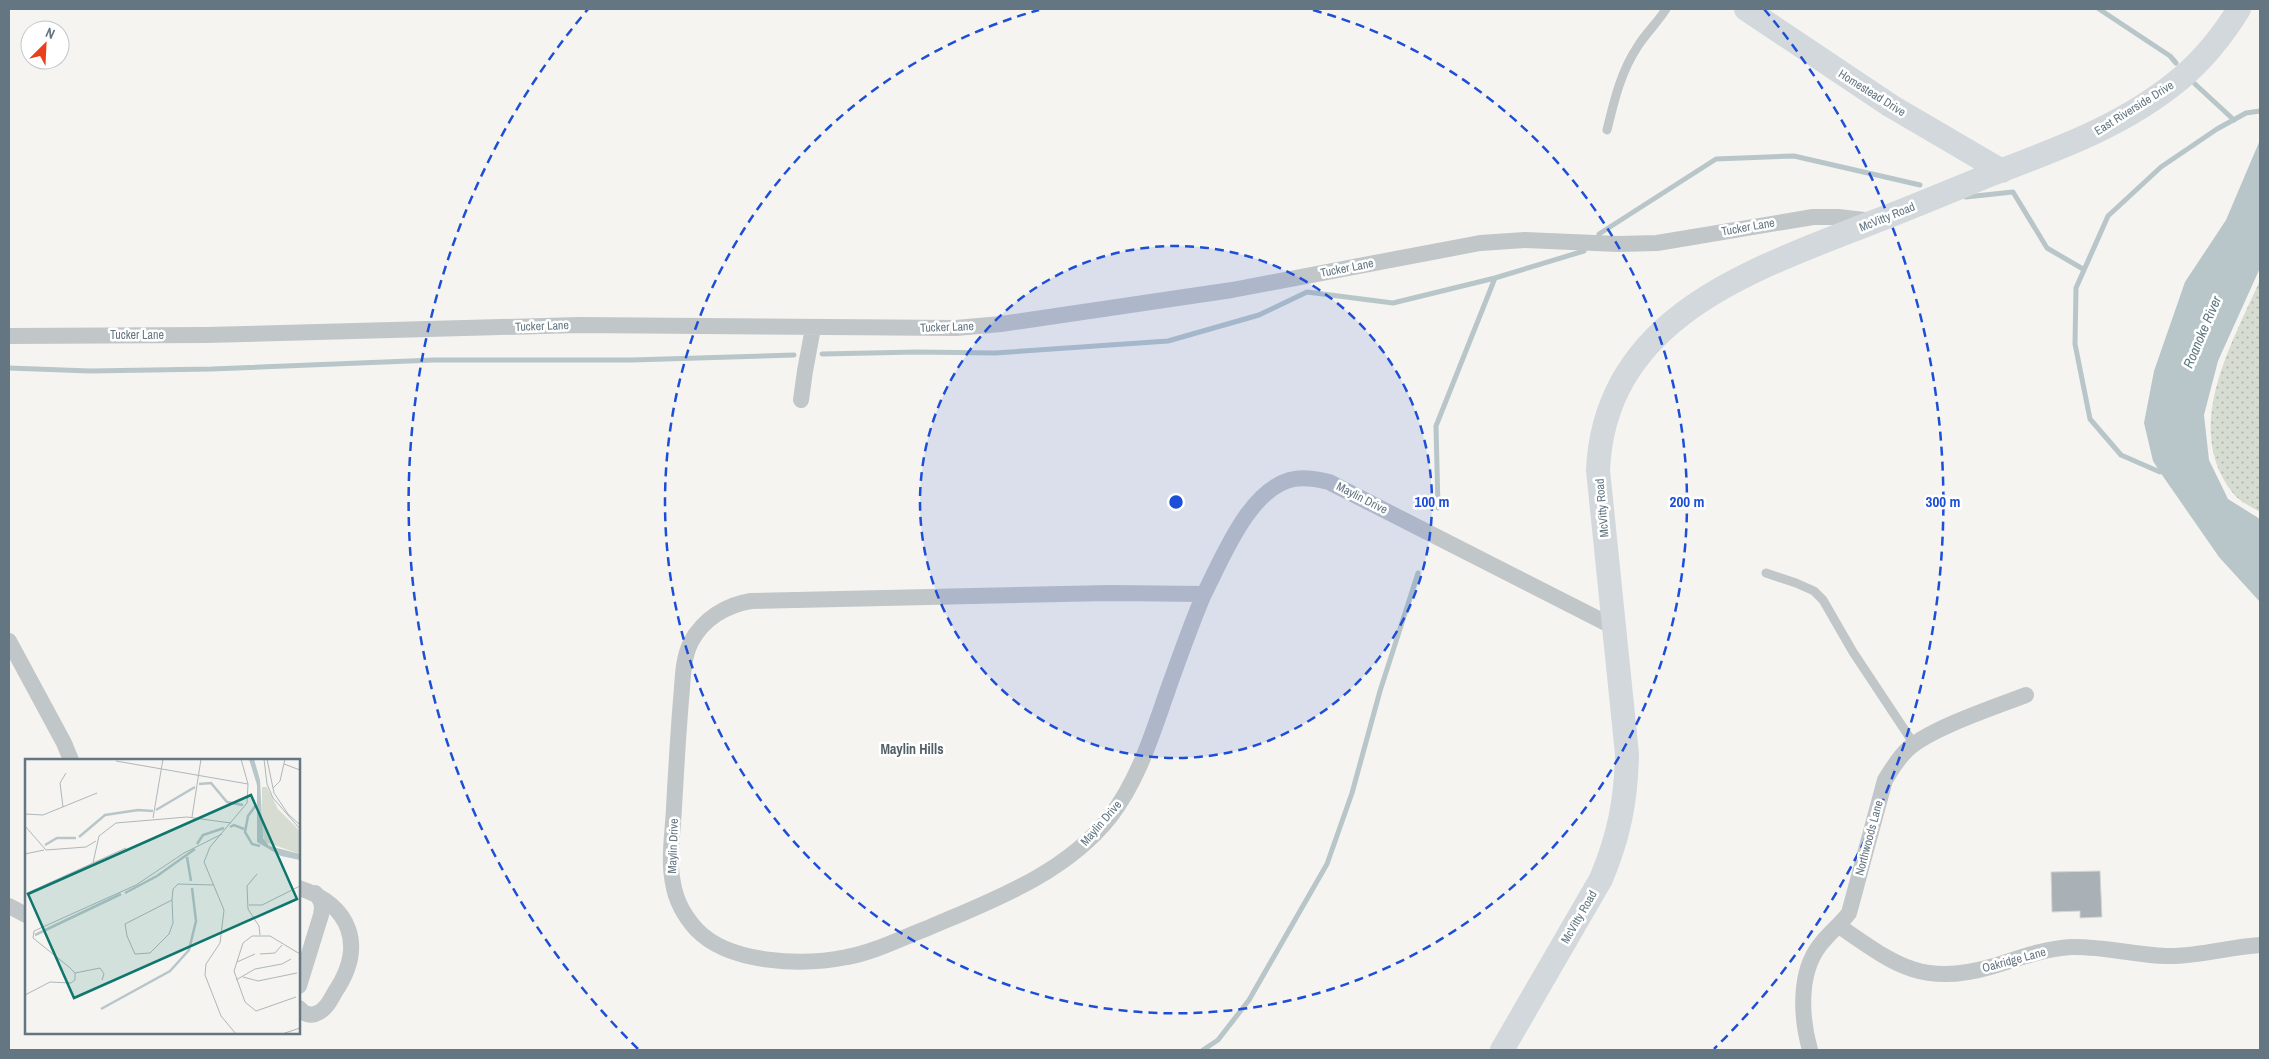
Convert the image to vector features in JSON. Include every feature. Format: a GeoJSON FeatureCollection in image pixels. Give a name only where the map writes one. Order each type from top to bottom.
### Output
{"type":"FeatureCollection","features":[{"type":"Feature","properties":{"kind":"street","name":"Homestead Drive"},"geometry":{"type":"LineString","coordinates":[[1746,9],[1891,106],[2002,171]]}},
{"type":"Feature","properties":{"kind":"street","name":"East Riverside Drive"},"geometry":{"type":"LineString","coordinates":[[2002,171],[2067,146],[2111,124],[2154,98],[2181,79],[2205,56],[2239,9]]}},
{"type":"Feature","properties":{"kind":"street","name":"McVitty Road"},"geometry":{"type":"LineString","coordinates":[[1502,1050],[1601,879],[1613,850],[1622,818],[1627,754],[1598,470],[1599,444],[1606,414],[1616,391],[1629,369],[1642,353],[1673,323],[1696,304],[1725,286],[1782,258],[2002,171]]}},
{"type":"Feature","properties":{"kind":"street","name":"Tucker Lane"},"geometry":{"type":"LineString","coordinates":[[9,336],[204,335],[579,325],[956,328],[1002,324],[1232,290],[1480,243],[1526,240],[1618,244],[1657,243],[1813,217],[1838,216],[1875,222]]}},
{"type":"Feature","properties":{"kind":"street"},"geometry":{"type":"LineString","coordinates":[[802,400],[804,371],[813,328]]}},
{"type":"Feature","properties":{"kind":"street","name":"Maylin Drive"},"geometry":{"type":"LineString","coordinates":[[1204,594],[751,601],[728,608],[712,616],[690,644],[685,660],[678,732],[671,868],[677,901],[687,918],[699,932],[724,949],[753,957],[789,962],[849,957],[880,947],[1006,894],[1073,854],[1109,818],[1127,792],[1142,764],[1186,636],[1204,594],[1228,547],[1255,504],[1266,492],[1279,484],[1294,479],[1310,478],[1329,482],[1614,627]]}},
{"type":"Feature","properties":{"kind":"street"},"geometry":{"type":"LineString","coordinates":[[9,641],[64,743],[71,759]]}},
{"type":"Feature","properties":{"kind":"street","name":"Northwoods Lane"},"geometry":{"type":"LineString","coordinates":[[1810,1050],[1805,1029],[1803,1003],[1806,978],[1811,959],[1820,944],[1839,926],[1849,913],[1886,780],[1894,764],[1914,744],[1928,736],[2026,695]]}},
{"type":"Feature","properties":{"kind":"street"},"geometry":{"type":"LineString","coordinates":[[300,888],[316,893],[336,908],[344,917],[349,931],[351,946],[348,967],[341,983],[321,1012],[313,1015],[306,1014],[300,1009]]}},
{"type":"Feature","properties":{"kind":"street"},"geometry":{"type":"LineString","coordinates":[[300,983],[322,915],[321,899],[316,893]]}},
{"type":"Feature","properties":{"kind":"street"},"geometry":{"type":"LineString","coordinates":[[9,906],[25,914]]}},
{"type":"Feature","properties":{"kind":"street","name":"Oakridge Lane"},"geometry":{"type":"LineString","coordinates":[[1839,926],[1881,956],[1902,966],[1924,972],[1947,974],[1970,972],[2017,957],[2070,948],[2100,948],[2164,956],[2192,955],[2230,948],[2260,946]]}},
{"type":"Feature","properties":{"kind":"lane"},"geometry":{"type":"LineString","coordinates":[[1607,130],[1614,101],[1626,66],[1638,46],[1666,9]]}},
{"type":"Feature","properties":{"kind":"lane"},"geometry":{"type":"LineString","coordinates":[[1766,574],[1814,591],[1823,600],[1853,652],[1914,744]]}},
{"type":"Feature","properties":{"kind":"shaded area"},"geometry":{"type":"Polygon","coordinates":[[[2260,280],[2260,512],[2241,501],[2232,492],[2218,467],[2211,440],[2212,413],[2217,386],[2226,358],[2260,280]]]}},
{"type":"Feature","properties":{"kind":"water","name":"Roanoke River"},"geometry":{"type":"Polygon","coordinates":[[[2260,140],[2260,268],[2218,361],[2204,415],[2209,460],[2228,499],[2260,519],[2260,602],[2219,557],[2160,472],[2153,461],[2144,423],[2154,371],[2185,282],[2226,220],[2260,140]]]}},
{"type":"Feature","properties":{"kind":"building"},"geometry":{"type":"Polygon","coordinates":[[[2100,871],[2102,917],[2080,918],[2080,911],[2052,912],[2051,872],[2100,871]]]}},
{"type":"Feature","properties":{"kind":"waterway"},"geometry":{"type":"LineString","coordinates":[[2099,9],[2170,56],[2176,63]]}},
{"type":"Feature","properties":{"kind":"waterway"},"geometry":{"type":"LineString","coordinates":[[2195,84],[2234,120]]}},
{"type":"Feature","properties":{"kind":"waterway"},"geometry":{"type":"LineString","coordinates":[[2166,470],[2160,472],[2121,455],[2090,419],[2075,344],[2076,288],[2108,216],[2161,167],[2217,129],[2246,113],[2260,111]]}},
{"type":"Feature","properties":{"kind":"waterway"},"geometry":{"type":"LineString","coordinates":[[1599,234],[1716,159],[1794,156],[1920,185]]}},
{"type":"Feature","properties":{"kind":"waterway"},"geometry":{"type":"LineString","coordinates":[[1966,197],[2013,192],[2047,248],[2083,269]]}},
{"type":"Feature","properties":{"kind":"waterway"},"geometry":{"type":"LineString","coordinates":[[822,354],[995,353],[1168,341],[1259,315],[1307,292],[1393,303],[1495,278],[1584,251]]}},
{"type":"Feature","properties":{"kind":"waterway"},"geometry":{"type":"LineString","coordinates":[[1438,508],[1436,426],[1495,278]]}},
{"type":"Feature","properties":{"kind":"waterway"},"geometry":{"type":"LineString","coordinates":[[9,368],[90,371],[212,369],[434,360],[632,360],[794,355]]}},
{"type":"Feature","properties":{"kind":"waterway"},"geometry":{"type":"LineString","coordinates":[[1203,1050],[1218,1040],[1249,1000],[1327,864],[1352,793],[1380,691],[1418,573]]}},
{"type":"Feature","properties":{"kind":"district","name":"Maylin Hills"},"geometry":{"type":"Point","coordinates":[912,749]}}]}
